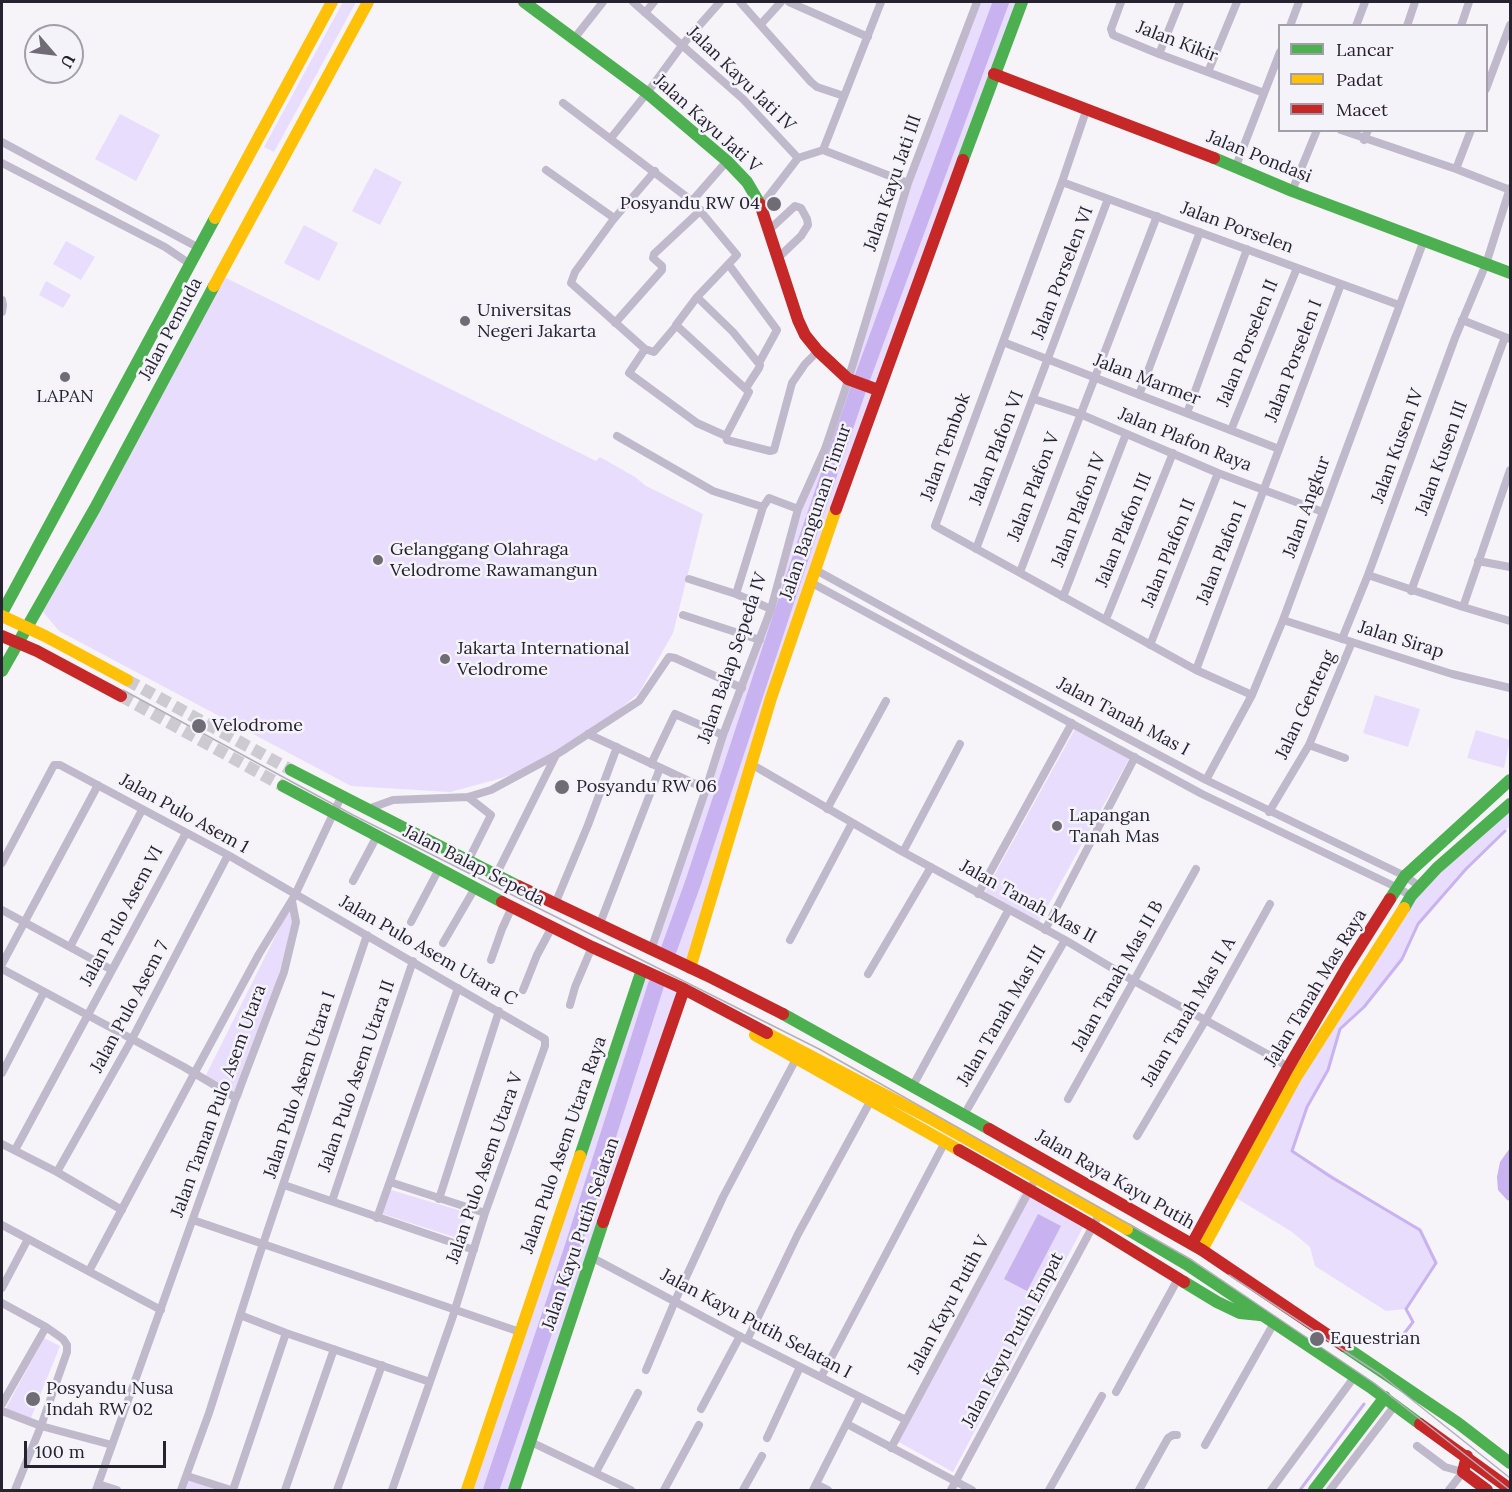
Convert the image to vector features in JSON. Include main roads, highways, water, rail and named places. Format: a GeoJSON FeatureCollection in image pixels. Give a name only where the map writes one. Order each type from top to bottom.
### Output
{"type":"FeatureCollection","features":[{"type":"Feature","properties":{"kind":"main road","name":"Jalan Pemuda"},"geometry":{"type":"LineString","coordinates":[[2,614],[332,2]]}},
{"type":"Feature","properties":{"kind":"main road","name":"Jalan Pemuda"},"geometry":{"type":"LineString","coordinates":[[2,671],[95,508],[254,209],[368,2]]}},
{"type":"Feature","properties":{"kind":"main road","name":"Jalan Kayu Jati V"},"geometry":{"type":"LineString","coordinates":[[524,2],[647,93],[727,161],[747,182],[761,206],[805,335],[818,351],[850,380],[875,389]]}},
{"type":"Feature","properties":{"kind":"main road","name":"Jalan Bangunan Timur"},"geometry":{"type":"LineString","coordinates":[[686,966],[771,698],[875,389],[1022,2]]}},
{"type":"Feature","properties":{"kind":"main road","name":"Jalan Pondasi"},"geometry":{"type":"LineString","coordinates":[[994,74],[1236,166],[1292,191],[1510,273]]}},
{"type":"Feature","properties":{"kind":"main road"},"geometry":{"type":"LineString","coordinates":[[2,614],[127,680]]}},
{"type":"Feature","properties":{"kind":"main road"},"geometry":{"type":"LineString","coordinates":[[2,636],[121,696]]}},
{"type":"Feature","properties":{"kind":"main road","name":"Jalan Balap Sepeda"},"geometry":{"type":"LineString","coordinates":[[291,770],[496,875],[686,966]]}},
{"type":"Feature","properties":{"kind":"main road","name":"Jalan Tanah Mas Raya"},"geometry":{"type":"LineString","coordinates":[[1197,1247],[1288,1068],[1347,967],[1405,876],[1510,780]]}},
{"type":"Feature","properties":{"kind":"main road","name":"Jalan Balap Sepeda"},"geometry":{"type":"LineString","coordinates":[[283,786],[512,907],[592,947],[679,986]]}},
{"type":"Feature","properties":{"kind":"main road","name":"Jalan Tanah Mas Raya"},"geometry":{"type":"LineString","coordinates":[[1197,1247],[1296,1077],[1415,891],[1444,861],[1510,804]]}},
{"type":"Feature","properties":{"kind":"main road"},"geometry":{"type":"LineString","coordinates":[[552,927],[559,906]]}},
{"type":"Feature","properties":{"kind":"main road","name":"Jalan Raya Kayu Putih"},"geometry":{"type":"LineString","coordinates":[[686,966],[781,1013],[1197,1247],[1458,1423],[1510,1463]]}},
{"type":"Feature","properties":{"kind":"main road","name":"Jalan Pulo Asem Utara Raya"},"geometry":{"type":"LineString","coordinates":[[467,1491],[520,1332],[647,972]]}},
{"type":"Feature","properties":{"kind":"main road","name":"Jalan Raya Kayu Putih"},"geometry":{"type":"LineString","coordinates":[[679,986],[933,1120],[1093,1226],[1179,1277],[1216,1302],[1240,1313],[1262,1315]]}},
{"type":"Feature","properties":{"kind":"main road","name":"Jalan Kayu Putih Selatan"},"geometry":{"type":"LineString","coordinates":[[514,1491],[679,986]]}},
{"type":"Feature","properties":{"kind":"main road","name":"Jalan Raya Kayu Putih"},"geometry":{"type":"LineString","coordinates":[[703,999],[736,1024],[945,1142],[1032,1184],[1100,1213],[1186,1264],[1396,1404],[1510,1489]]}},
{"type":"Feature","properties":{"kind":"main road"},"geometry":{"type":"LineString","coordinates":[[933,1120],[943,1103]]}},
{"type":"Feature","properties":{"kind":"main road"},"geometry":{"type":"LineString","coordinates":[[1314,1491],[1383,1395]]}},
{"type":"Feature","properties":{"kind":"main road"},"geometry":{"type":"LineString","coordinates":[[1467,1456],[1462,1472],[1487,1491]]}},
{"type":"Feature","properties":{"kind":"waterway"},"geometry":{"type":"LineString","coordinates":[[669,949],[860,384],[1001,2]]}},
{"type":"Feature","properties":{"kind":"waterway"},"geometry":{"type":"LineString","coordinates":[[1396,1344],[1413,1322],[1406,1309],[1436,1263],[1420,1230],[1292,1151],[1307,1107],[1328,1070],[1340,1029],[1364,1007],[1402,959],[1418,924],[1466,869],[1505,831]]}},
{"type":"Feature","properties":{"kind":"waterway"},"geometry":{"type":"LineString","coordinates":[[491,1490],[572,1249],[656,985]]}},
{"type":"Feature","properties":{"kind":"waterway"},"geometry":{"type":"LineString","coordinates":[[1300,1490],[1364,1404]]}},
{"type":"Feature","properties":{"kind":"tunnel"},"geometry":{"type":"LineString","coordinates":[[127,680],[291,770]]}},
{"type":"Feature","properties":{"kind":"tunnel"},"geometry":{"type":"LineString","coordinates":[[121,696],[283,786]]}},
{"type":"Feature","properties":{"kind":"tram line"},"geometry":{"type":"LineString","coordinates":[[123,690],[353,815],[819,1049],[1192,1260],[1374,1383],[1510,1490]]}},
{"type":"Feature","properties":{"kind":"tram line"},"geometry":{"type":"LineString","coordinates":[[1229,1275],[1381,1375],[1510,1478]]}},
{"type":"Feature","properties":{"kind":"place","name":"Posyandu RW 04"},"geometry":{"type":"Point","coordinates":[774,204]}},
{"type":"Feature","properties":{"kind":"place","name":"Universitas Negeri Jakarta"},"geometry":{"type":"Point","coordinates":[465,321]}},
{"type":"Feature","properties":{"kind":"place","name":"LAPAN"},"geometry":{"type":"Point","coordinates":[65,377]}},
{"type":"Feature","properties":{"kind":"place","name":"Gelanggang Olahraga Velodrome Rawamangun"},"geometry":{"type":"Point","coordinates":[378,560]}},
{"type":"Feature","properties":{"kind":"place","name":"Jakarta International Velodrome"},"geometry":{"type":"Point","coordinates":[445,659]}},
{"type":"Feature","properties":{"kind":"place","name":"Velodrome"},"geometry":{"type":"Point","coordinates":[199,726]}},
{"type":"Feature","properties":{"kind":"place","name":"Posyandu RW 06"},"geometry":{"type":"Point","coordinates":[562,787]}},
{"type":"Feature","properties":{"kind":"place","name":"Lapangan Tanah Mas"},"geometry":{"type":"Point","coordinates":[1057,826]}},
{"type":"Feature","properties":{"kind":"place","name":"Equestrian"},"geometry":{"type":"Point","coordinates":[1317,1339]}},
{"type":"Feature","properties":{"kind":"place","name":"Posyandu Nusa Indah RW 02"},"geometry":{"type":"Point","coordinates":[33,1399]}}]}
